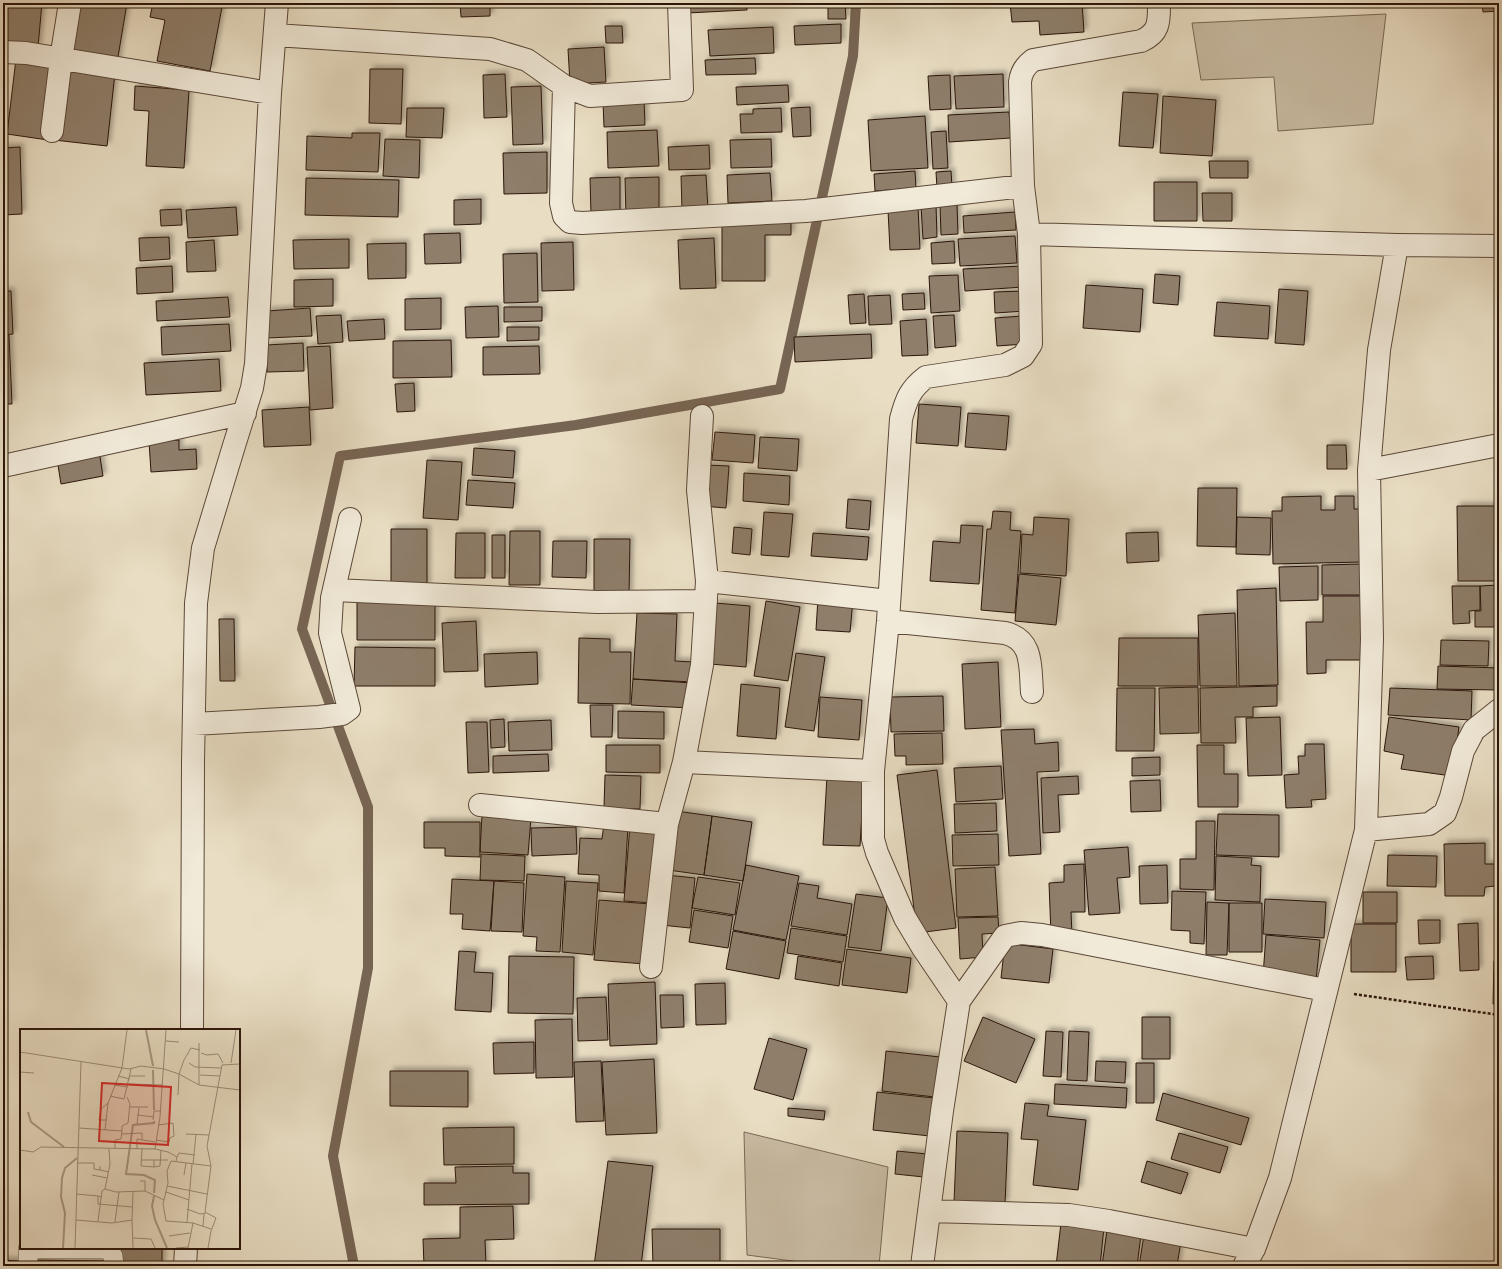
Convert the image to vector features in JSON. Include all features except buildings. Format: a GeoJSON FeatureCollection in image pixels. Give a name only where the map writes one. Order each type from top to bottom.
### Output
{"type":"FeatureCollection","features":[{"type":"Feature","properties":{"kind":"street"},"geometry":{"type":"LineString","coordinates":[[52,131],[60,59],[70,3]]}},
{"type":"Feature","properties":{"kind":"street"},"geometry":{"type":"LineString","coordinates":[[192,1029],[196,603],[203,548],[245,413],[252,388],[256,364],[270,93],[277,3]]}},
{"type":"Feature","properties":{"kind":"street"},"geometry":{"type":"LineString","coordinates":[[275,35],[490,49],[527,60],[564,86],[590,96],[682,90],[679,3]]}},
{"type":"Feature","properties":{"kind":"street"},"geometry":{"type":"LineString","coordinates":[[959,1001],[923,948],[905,918],[877,853],[873,839],[873,771],[888,611],[901,419],[906,402],[916,384],[926,377],[1004,365],[1023,356],[1030,344],[1029,234],[1023,186],[1021,73],[1033,60],[1141,41],[1150,37],[1155,31],[1159,20],[1159,3]]}},
{"type":"Feature","properties":{"kind":"street"},"geometry":{"type":"LineString","coordinates":[[3,52],[26,53],[270,93]]}},
{"type":"Feature","properties":{"kind":"street"},"geometry":{"type":"LineString","coordinates":[[564,86],[562,203],[564,216],[570,222],[582,223],[806,211],[1023,186]]}},
{"type":"Feature","properties":{"kind":"street"},"geometry":{"type":"LineString","coordinates":[[1029,234],[1397,245],[1499,246]]}},
{"type":"Feature","properties":{"kind":"street"},"geometry":{"type":"LineString","coordinates":[[930,1212],[1069,1215],[1109,1221],[1249,1258],[1280,1178],[1325,990],[1366,830],[1372,639],[1369,470],[1379,350],[1397,245]]}},
{"type":"Feature","properties":{"kind":"street"},"geometry":{"type":"LineString","coordinates":[[3,466],[245,413]]}},
{"type":"Feature","properties":{"kind":"street"},"geometry":{"type":"LineString","coordinates":[[651,968],[667,824],[684,762],[702,665],[707,591],[698,490],[702,416]]}},
{"type":"Feature","properties":{"kind":"street"},"geometry":{"type":"LineString","coordinates":[[1369,470],[1499,445]]}},
{"type":"Feature","properties":{"kind":"street"},"geometry":{"type":"LineString","coordinates":[[194,724],[319,717],[347,712],[349,707],[330,632],[334,590],[350,519]]}},
{"type":"Feature","properties":{"kind":"street"},"geometry":{"type":"LineString","coordinates":[[334,590],[597,602],[707,591],[888,611],[1014,635],[1022,641],[1029,654],[1032,692]]}},
{"type":"Feature","properties":{"kind":"street"},"geometry":{"type":"LineString","coordinates":[[1366,830],[1429,824],[1444,812],[1451,797],[1463,751],[1474,730],[1499,710]]}},
{"type":"Feature","properties":{"kind":"street"},"geometry":{"type":"LineString","coordinates":[[684,762],[873,771]]}},
{"type":"Feature","properties":{"kind":"street"},"geometry":{"type":"LineString","coordinates":[[480,805],[667,824]]}},
{"type":"Feature","properties":{"kind":"street"},"geometry":{"type":"LineString","coordinates":[[922,1266],[942,1111],[959,1001],[1005,936],[1020,933],[1042,935],[1325,990]]}},
{"type":"Feature","properties":{"kind":"street"},"geometry":{"type":"LineString","coordinates":[[185,1266],[186,1249]]}},
{"type":"Feature","properties":{"kind":"lane"},"geometry":{"type":"LineString","coordinates":[[28,1266],[28,1249],[108,1249],[113,1256],[114,1266]]}},
{"type":"Feature","properties":{"kind":"path"},"geometry":{"type":"LineString","coordinates":[[1325,990],[1499,1014]]}},
{"type":"Feature","properties":{"kind":"shaded area"},"geometry":{"type":"Polygon","coordinates":[[[1386,14],[1373,124],[1278,131],[1274,77],[1201,80],[1192,23],[1386,14]]]}},
{"type":"Feature","properties":{"kind":"shaded area"},"geometry":{"type":"Polygon","coordinates":[[[744,1132],[888,1167],[879,1266],[830,1266],[747,1255],[744,1132]]]}},
{"type":"Feature","properties":{"kind":"waterway"},"geometry":{"type":"LineString","coordinates":[[354,1266],[333,1156],[368,968],[368,807],[302,629],[340,456],[576,425],[780,389],[853,56],[856,3]]}}]}
